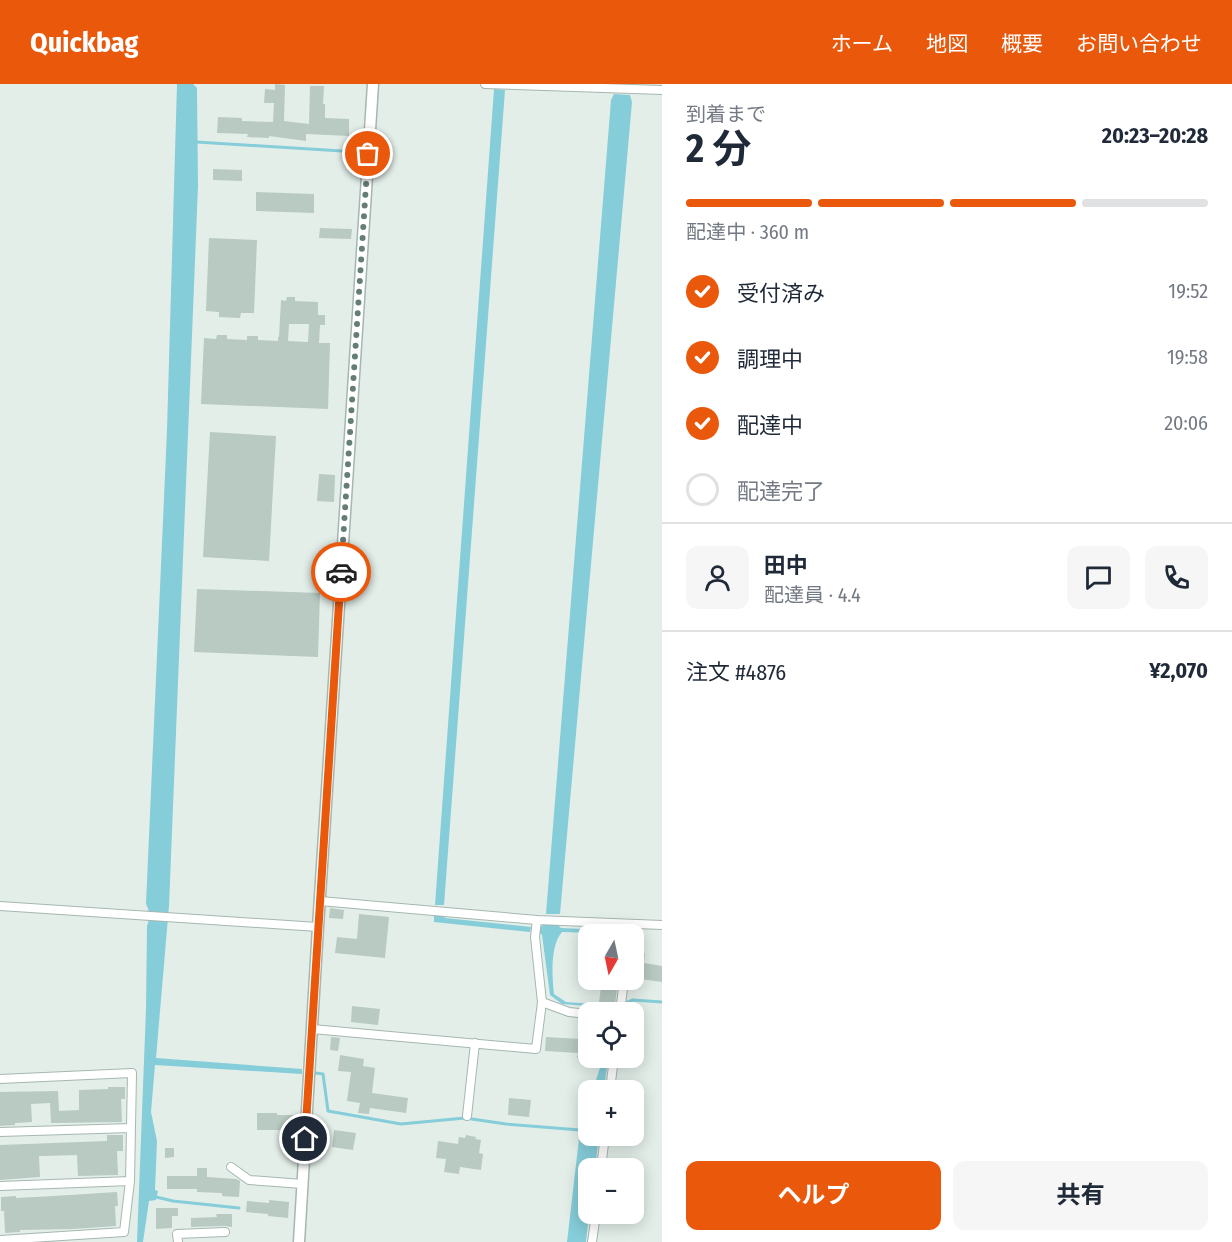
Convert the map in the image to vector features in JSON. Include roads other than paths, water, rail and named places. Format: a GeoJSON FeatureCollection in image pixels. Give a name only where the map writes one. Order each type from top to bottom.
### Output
{"type":"FeatureCollection","features":[{"type":"Feature","properties":{"kind":"street"},"geometry":{"type":"LineString","coordinates":[[299,1242],[373,84]]}},
{"type":"Feature","properties":{"kind":"street"},"geometry":{"type":"LineString","coordinates":[[485,84],[662,90]]}},
{"type":"Feature","properties":{"kind":"street"},"geometry":{"type":"LineString","coordinates":[[320,901],[537,920],[632,924]]}},
{"type":"Feature","properties":{"kind":"street"},"geometry":{"type":"LineString","coordinates":[[0,906],[318,927]]}},
{"type":"Feature","properties":{"kind":"street"},"geometry":{"type":"LineString","coordinates":[[312,1029],[536,1048],[542,1002],[535,937],[537,920]]}},
{"type":"Feature","properties":{"kind":"street"},"geometry":{"type":"LineString","coordinates":[[644,924],[662,925]]}},
{"type":"Feature","properties":{"kind":"street"},"geometry":{"type":"LineString","coordinates":[[542,1002],[578,1013]]}},
{"type":"Feature","properties":{"kind":"street"},"geometry":{"type":"LineString","coordinates":[[467,1116],[474,1043]]}},
{"type":"Feature","properties":{"kind":"street"},"geometry":{"type":"LineString","coordinates":[[0,1079],[132,1073],[130,1181],[124,1232],[0,1240]]}},
{"type":"Feature","properties":{"kind":"street"},"geometry":{"type":"LineString","coordinates":[[0,1132],[131,1128]]}},
{"type":"Feature","properties":{"kind":"street"},"geometry":{"type":"LineString","coordinates":[[231,1167],[249,1180],[303,1184]]}},
{"type":"Feature","properties":{"kind":"street"},"geometry":{"type":"LineString","coordinates":[[0,1186],[130,1181]]}},
{"type":"Feature","properties":{"kind":"street"},"geometry":{"type":"LineString","coordinates":[[592,1242],[595,1224]]}},
{"type":"Feature","properties":{"kind":"street"},"geometry":{"type":"LineString","coordinates":[[178,1242],[177,1234],[225,1232]]}},
{"type":"Feature","properties":{"kind":"water"},"geometry":{"type":"Polygon","coordinates":[[[177,84],[193,84],[197,88],[198,186],[169,906],[156,1058],[302,1069],[302,1074],[155,1065],[151,1112],[157,1141],[155,1190],[158,1191],[156,1200],[149,1201],[143,1242],[137,1242],[149,918],[146,904],[167,430],[177,84]]]}},
{"type":"Feature","properties":{"kind":"water"},"geometry":{"type":"Polygon","coordinates":[[[494,89],[505,90],[444,905],[435,905],[494,89]]]}},
{"type":"Feature","properties":{"kind":"water"},"geometry":{"type":"Polygon","coordinates":[[[614,94],[630,95],[632,102],[560,914],[546,914],[611,100],[614,94]]]}},
{"type":"Feature","properties":{"kind":"water"},"geometry":{"type":"Polygon","coordinates":[[[434,914],[444,915],[445,918],[531,927],[530,932],[434,922],[434,914]]]}},
{"type":"Feature","properties":{"kind":"water"},"geometry":{"type":"Polygon","coordinates":[[[545,924],[578,929],[578,932],[562,932],[558,938],[552,970],[554,994],[566,1002],[578,1003],[578,1005],[562,1004],[550,995],[540,927],[545,924]]]}},
{"type":"Feature","properties":{"kind":"water"},"geometry":{"type":"Polygon","coordinates":[[[600,1068],[607,1068],[605,1080],[596,1080],[600,1068]]]}},
{"type":"Feature","properties":{"kind":"water"},"geometry":{"type":"Polygon","coordinates":[[[578,1146],[598,1146],[596,1158],[578,1158],[578,1224],[588,1224],[586,1242],[567,1242],[578,1146]]]}},
{"type":"Feature","properties":{"kind":"waterway"},"geometry":{"type":"LineString","coordinates":[[197,142],[358,152]]}},
{"type":"Feature","properties":{"kind":"waterway"},"geometry":{"type":"LineString","coordinates":[[628,1002],[633,1000],[662,1002]]}},
{"type":"Feature","properties":{"kind":"waterway"},"geometry":{"type":"LineString","coordinates":[[315,1073],[323,1074],[328,1111],[401,1124],[465,1118],[578,1130]]}},
{"type":"Feature","properties":{"kind":"waterway"},"geometry":{"type":"LineString","coordinates":[[156,1197],[239,1208]]}}]}
